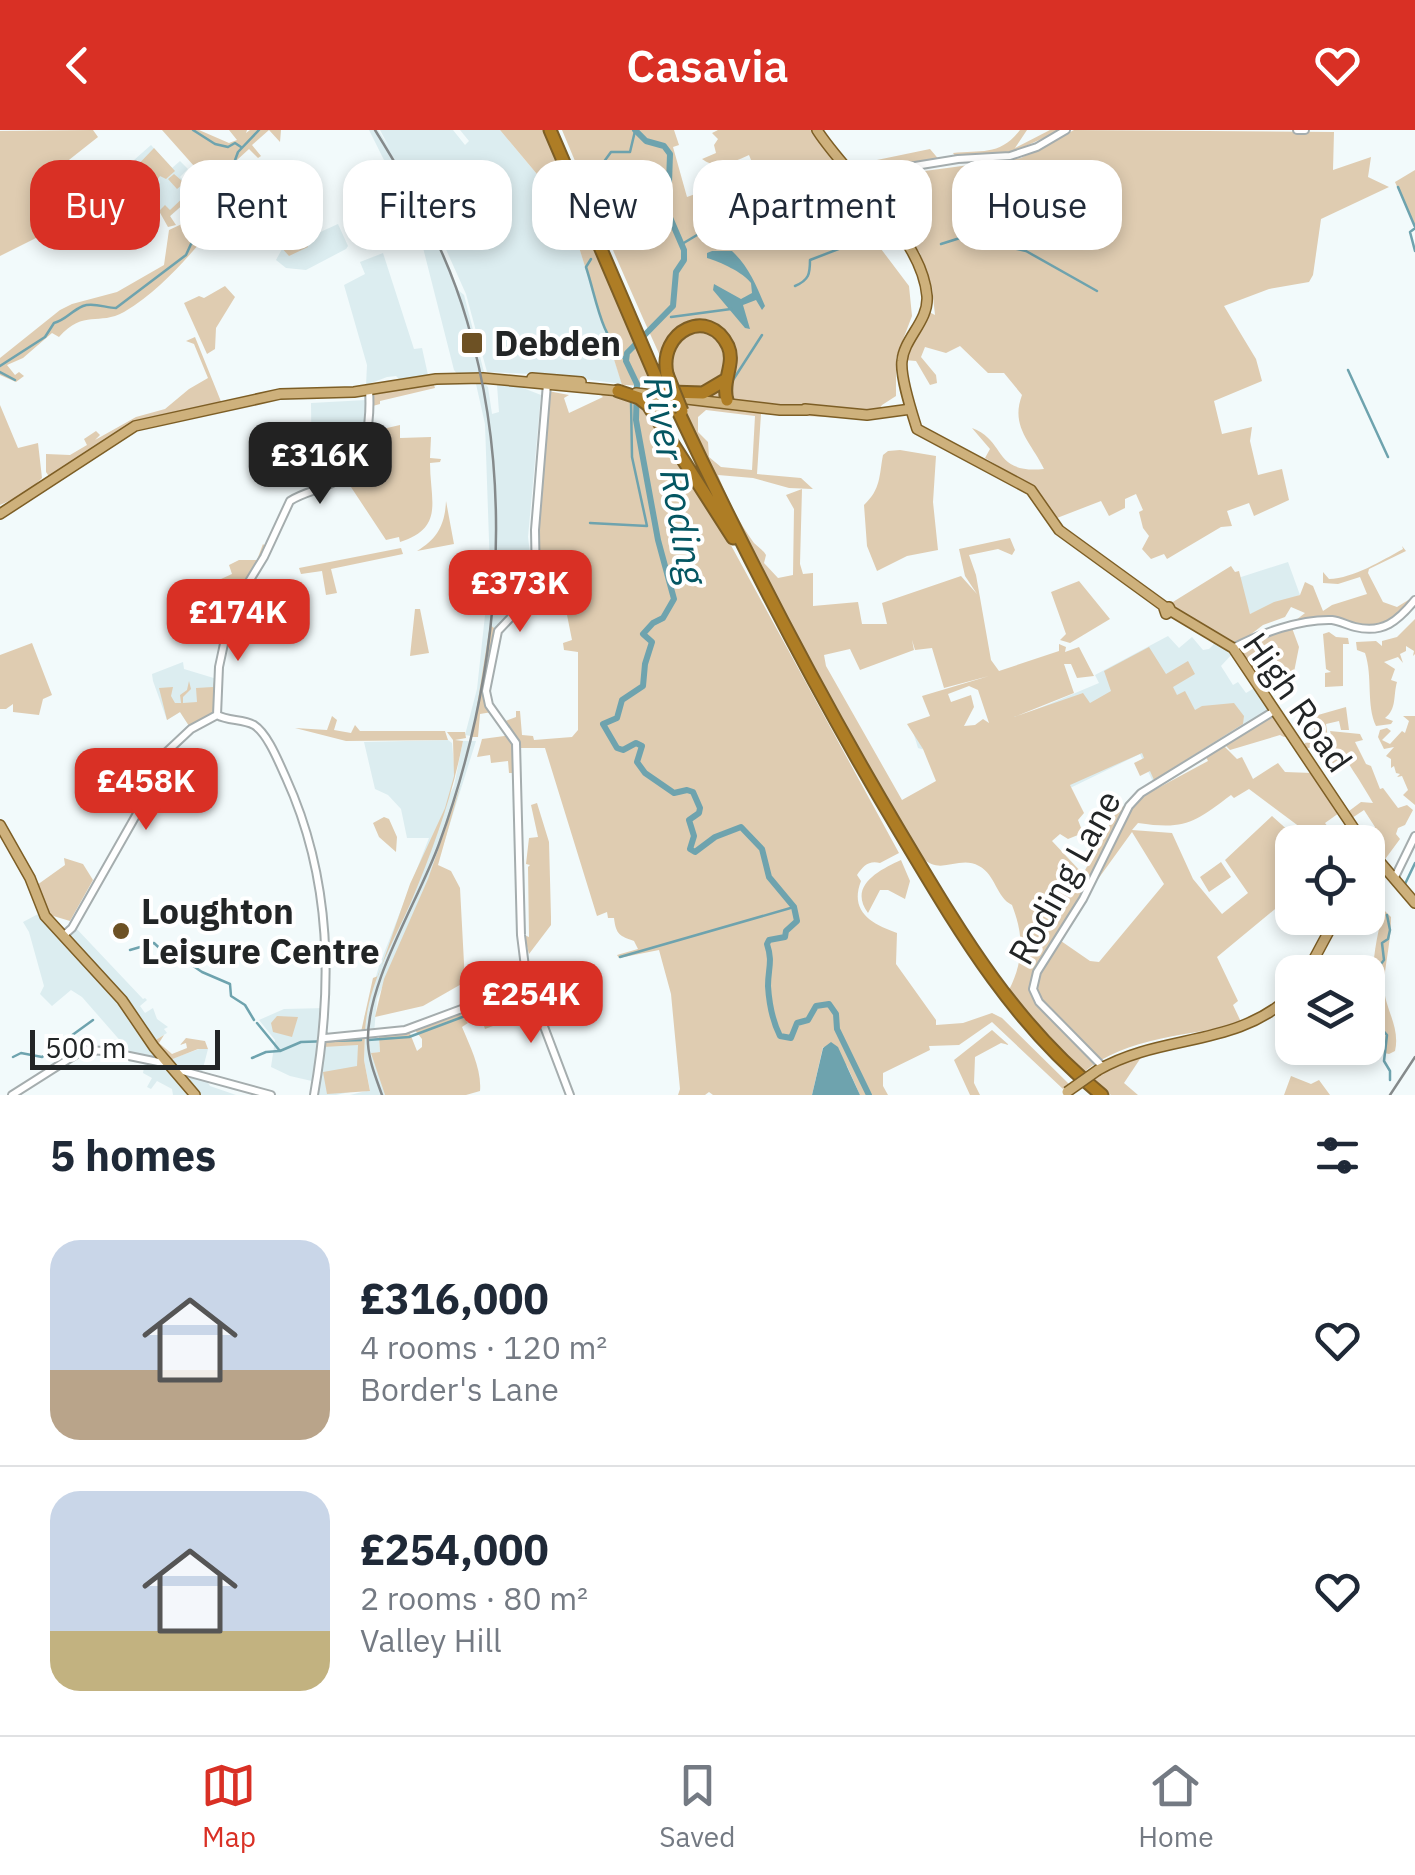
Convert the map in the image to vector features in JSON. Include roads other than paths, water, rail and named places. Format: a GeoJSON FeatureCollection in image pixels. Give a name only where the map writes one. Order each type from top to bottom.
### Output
{"type":"FeatureCollection","features":[{"type":"Feature","properties":{"kind":"highway"},"geometry":{"type":"LineString","coordinates":[[553,130],[641,336],[647,389],[657,417],[735,542],[820,703],[956,938],[1023,1029],[1092,1095]]}},
{"type":"Feature","properties":{"kind":"highway"},"geometry":{"type":"LineString","coordinates":[[647,389],[672,339],[686,329],[702,327],[716,332],[728,346],[728,402]]}},
{"type":"Feature","properties":{"kind":"highway"},"geometry":{"type":"LineString","coordinates":[[647,389],[704,393],[725,380]]}},
{"type":"Feature","properties":{"kind":"highway"},"geometry":{"type":"LineString","coordinates":[[647,389],[677,409],[824,698],[992,982],[1026,1024],[1102,1095]]}},
{"type":"Feature","properties":{"kind":"highway"},"geometry":{"type":"LineString","coordinates":[[677,409],[735,542]]}},
{"type":"Feature","properties":{"kind":"main road"},"geometry":{"type":"LineString","coordinates":[[818,130],[839,160]]}},
{"type":"Feature","properties":{"kind":"main road"},"geometry":{"type":"LineString","coordinates":[[0,514],[52,483],[116,436],[153,420],[280,394],[367,390],[436,379],[508,379],[647,389],[728,402],[867,415],[911,409],[902,360],[926,309],[926,289],[910,250]]}},
{"type":"Feature","properties":{"kind":"main road"},"geometry":{"type":"LineString","coordinates":[[647,389],[728,402]]}},
{"type":"Feature","properties":{"kind":"main road","name":"High Road"},"geometry":{"type":"LineString","coordinates":[[911,409],[917,429],[924,435],[1031,490],[1059,530],[1168,609],[1233,648],[1351,825]]}},
{"type":"Feature","properties":{"kind":"main road"},"geometry":{"type":"LineString","coordinates":[[0,824],[30,878],[39,904],[122,1000],[195,1095]]}},
{"type":"Feature","properties":{"kind":"main road","name":"High Road"},"geometry":{"type":"LineString","coordinates":[[1385,871],[1415,904]]}},
{"type":"Feature","properties":{"kind":"main road"},"geometry":{"type":"LineString","coordinates":[[1066,1094],[1101,1068],[1146,1049],[1250,1025],[1275,1007]]}},
{"type":"Feature","properties":{"kind":"street"},"geometry":{"type":"LineString","coordinates":[[932,163],[1010,156],[1066,130]]}},
{"type":"Feature","properties":{"kind":"street"},"geometry":{"type":"LineString","coordinates":[[1297,130],[1305,130]]}},
{"type":"Feature","properties":{"kind":"street"},"geometry":{"type":"LineString","coordinates":[[545,381],[535,530],[536,581],[531,596],[498,632],[486,691],[490,705],[517,748],[521,935],[529,984],[570,1095]]}},
{"type":"Feature","properties":{"kind":"street"},"geometry":{"type":"LineString","coordinates":[[217,715],[219,667],[232,608],[264,558],[290,501],[342,478],[355,464],[368,428],[367,390]]}},
{"type":"Feature","properties":{"kind":"street"},"geometry":{"type":"LineString","coordinates":[[1233,648],[1252,638],[1306,623],[1334,620],[1370,629],[1390,626],[1415,600]]}},
{"type":"Feature","properties":{"kind":"street","name":"Roding Lane"},"geometry":{"type":"LineString","coordinates":[[1101,1068],[1039,1002],[1034,989],[1037,972],[1083,899],[1130,806],[1141,793],[1274,711]]}},
{"type":"Feature","properties":{"kind":"street"},"geometry":{"type":"LineString","coordinates":[[63,936],[143,802],[160,759],[191,729],[217,715],[253,724],[282,769],[304,819],[318,872],[327,950],[324,1040],[314,1095]]}},
{"type":"Feature","properties":{"kind":"street"},"geometry":{"type":"LineString","coordinates":[[1393,880],[1415,836]]}},
{"type":"Feature","properties":{"kind":"street"},"geometry":{"type":"LineString","coordinates":[[324,1040],[405,1030],[529,984]]}},
{"type":"Feature","properties":{"kind":"street"},"geometry":{"type":"LineString","coordinates":[[12,1095],[83,1050],[168,1064]]}},
{"type":"Feature","properties":{"kind":"street"},"geometry":{"type":"LineString","coordinates":[[176,1073],[183,1071],[271,1095]]}},
{"type":"Feature","properties":{"kind":"water"},"geometry":{"type":"Polygon","coordinates":[[[712,251],[732,251],[755,284],[765,306],[762,310],[756,300],[743,305],[750,329],[713,290],[714,284],[741,299],[752,293],[751,283],[737,271],[707,258],[712,251]]]}},
{"type":"Feature","properties":{"kind":"water"},"geometry":{"type":"Polygon","coordinates":[[[831,1042],[838,1047],[860,1095],[812,1095],[823,1048],[831,1042]]]}},
{"type":"Feature","properties":{"kind":"waterway"},"geometry":{"type":"LineString","coordinates":[[193,130],[215,144],[228,147],[235,143],[241,147]]}},
{"type":"Feature","properties":{"kind":"waterway"},"geometry":{"type":"LineString","coordinates":[[0,366],[45,337],[54,323],[79,308],[116,308],[186,255],[215,215],[238,152],[259,130]]}},
{"type":"Feature","properties":{"kind":"waterway","name":"River Roding"},"geometry":{"type":"LineString","coordinates":[[635,130],[646,141],[664,146],[670,154],[668,213],[684,250],[684,260],[676,272],[673,306],[627,353],[626,361],[637,384],[636,420],[658,540],[674,599],[663,618],[643,634],[652,642],[643,686],[622,700],[617,718],[603,724],[617,748],[623,750],[636,743],[642,746],[637,762],[645,773],[674,793],[693,792],[700,808],[689,820],[694,836],[690,849],[695,852],[715,837],[741,827],[762,849],[769,877],[794,907],[797,921],[785,937],[769,940],[767,944],[769,992],[780,1036],[791,1038],[797,1023],[808,1020],[816,1006],[829,1004],[869,1095]]}},
{"type":"Feature","properties":{"kind":"waterway"},"geometry":{"type":"LineString","coordinates":[[605,160],[611,152],[630,152],[635,131]]}},
{"type":"Feature","properties":{"kind":"waterway"},"geometry":{"type":"LineString","coordinates":[[1398,187],[1415,227]]}},
{"type":"Feature","properties":{"kind":"waterway"},"geometry":{"type":"LineString","coordinates":[[1414,229],[1410,232],[1415,251]]}},
{"type":"Feature","properties":{"kind":"waterway"},"geometry":{"type":"LineString","coordinates":[[941,244],[979,232],[984,241],[1026,251],[1097,291]]}},
{"type":"Feature","properties":{"kind":"waterway"},"geometry":{"type":"LineString","coordinates":[[682,244],[693,237]]}},
{"type":"Feature","properties":{"kind":"waterway"},"geometry":{"type":"LineString","coordinates":[[795,286],[808,276],[810,260],[836,250]]}},
{"type":"Feature","properties":{"kind":"waterway"},"geometry":{"type":"LineString","coordinates":[[591,259],[586,267],[600,317],[610,340],[626,361]]}},
{"type":"Feature","properties":{"kind":"waterway"},"geometry":{"type":"LineString","coordinates":[[671,317],[731,309]]}},
{"type":"Feature","properties":{"kind":"waterway"},"geometry":{"type":"LineString","coordinates":[[733,380],[762,335]]}},
{"type":"Feature","properties":{"kind":"waterway"},"geometry":{"type":"LineString","coordinates":[[1348,370],[1388,457]]}},
{"type":"Feature","properties":{"kind":"waterway"},"geometry":{"type":"LineString","coordinates":[[0,372],[15,380]]}},
{"type":"Feature","properties":{"kind":"waterway"},"geometry":{"type":"LineString","coordinates":[[590,523],[647,526],[632,457],[631,401]]}},
{"type":"Feature","properties":{"kind":"waterway"},"geometry":{"type":"LineString","coordinates":[[1405,884],[1415,863]]}},
{"type":"Feature","properties":{"kind":"waterway"},"geometry":{"type":"LineString","coordinates":[[620,957],[794,907]]}},
{"type":"Feature","properties":{"kind":"waterway"},"geometry":{"type":"LineString","coordinates":[[1387,915],[1390,930],[1388,939],[1382,943],[1384,960],[1376,983],[1379,1026],[1387,1035],[1384,1061],[1390,1080]]}},
{"type":"Feature","properties":{"kind":"waterway"},"geometry":{"type":"LineString","coordinates":[[130,950],[154,943],[171,959],[180,957],[230,984],[231,996],[245,1005],[254,1020]]}},
{"type":"Feature","properties":{"kind":"waterway"},"geometry":{"type":"LineString","coordinates":[[469,1016],[497,1001]]}},
{"type":"Feature","properties":{"kind":"waterway"},"geometry":{"type":"LineString","coordinates":[[368,1040],[409,1037],[465,1016]]}},
{"type":"Feature","properties":{"kind":"waterway"},"geometry":{"type":"LineString","coordinates":[[13,1057],[21,1053],[42,1057],[93,1020]]}},
{"type":"Feature","properties":{"kind":"waterway"},"geometry":{"type":"LineString","coordinates":[[257,1023],[280,1051],[301,1042],[361,1040]]}},
{"type":"Feature","properties":{"kind":"waterway"},"geometry":{"type":"LineString","coordinates":[[252,1058],[279,1051]]}},
{"type":"Feature","properties":{"kind":"railway"},"geometry":{"type":"LineString","coordinates":[[375,130],[428,222],[467,321],[483,385],[496,518],[494,584],[476,717],[439,844],[394,943],[369,1021],[369,1050],[382,1095]]}},
{"type":"Feature","properties":{"kind":"railway"},"geometry":{"type":"LineString","coordinates":[[1390,1095],[1415,1057]]}},
{"type":"Feature","properties":{"kind":"place","name":"Debden"},"geometry":{"type":"Point","coordinates":[472,343]}},
{"type":"Feature","properties":{"kind":"place","name":"Loughton Leisure Centre"},"geometry":{"type":"Point","coordinates":[121,931]}}]}
